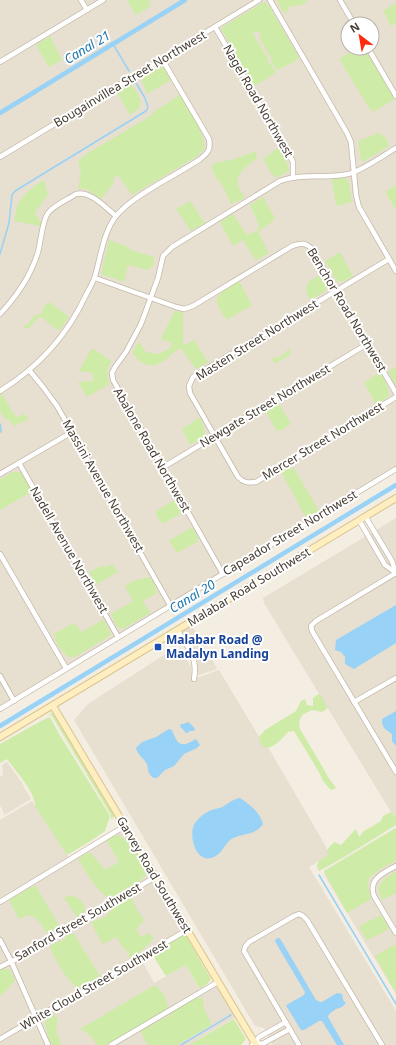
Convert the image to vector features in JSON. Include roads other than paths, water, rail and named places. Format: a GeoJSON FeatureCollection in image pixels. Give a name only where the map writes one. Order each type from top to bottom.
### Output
{"type":"FeatureCollection","features":[{"type":"Feature","properties":{"kind":"main road","name":"Malabar Road Southwest"},"geometry":{"type":"LineString","coordinates":[[0,737],[396,498]]}},
{"type":"Feature","properties":{"kind":"main road","name":"Garvey Road Southwest"},"geometry":{"type":"LineString","coordinates":[[53,706],[254,1044]]}},
{"type":"Feature","properties":{"kind":"street"},"geometry":{"type":"LineString","coordinates":[[82,0],[87,10]]}},
{"type":"Feature","properties":{"kind":"street"},"geometry":{"type":"LineString","coordinates":[[0,62],[103,0]]}},
{"type":"Feature","properties":{"kind":"street","name":"Bougainvillea Street Northwest"},"geometry":{"type":"LineString","coordinates":[[0,157],[259,0]]}},
{"type":"Feature","properties":{"kind":"street"},"geometry":{"type":"LineString","coordinates":[[270,0],[347,133],[351,142],[356,195],[359,207],[396,271]]}},
{"type":"Feature","properties":{"kind":"street"},"geometry":{"type":"LineString","coordinates":[[340,0],[349,16]]}},
{"type":"Feature","properties":{"kind":"street","name":"Nagel Road Northwest"},"geometry":{"type":"LineString","coordinates":[[215,27],[289,154],[293,162],[294,178]]}},
{"type":"Feature","properties":{"kind":"street"},"geometry":{"type":"LineString","coordinates":[[373,56],[396,96]]}},
{"type":"Feature","properties":{"kind":"street"},"geometry":{"type":"LineString","coordinates":[[0,391],[16,381],[43,358],[59,341],[72,323],[95,278],[104,239],[116,216],[132,200],[199,160],[207,153],[210,146],[209,139],[162,59]]}},
{"type":"Feature","properties":{"kind":"street","name":"Abalone Road Northwest"},"geometry":{"type":"LineString","coordinates":[[223,574],[113,380],[112,373],[126,352],[141,324],[151,298],[163,256],[172,247],[280,181],[294,178],[348,174],[396,148]]}},
{"type":"Feature","properties":{"kind":"street"},"geometry":{"type":"LineString","coordinates":[[0,314],[9,305],[32,269],[38,251],[45,217],[48,212],[80,193],[90,196],[116,216]]}},
{"type":"Feature","properties":{"kind":"street","name":"Benchor Road Northwest"},"geometry":{"type":"LineString","coordinates":[[95,278],[176,307],[184,308],[193,306],[292,246],[300,243],[307,244],[312,249],[396,393]]}},
{"type":"Feature","properties":{"kind":"street","name":"Masten Street Northwest"},"geometry":{"type":"LineString","coordinates":[[215,436],[190,393],[189,386],[194,377],[389,259]]}},
{"type":"Feature","properties":{"kind":"street","name":"Newgate Street Northwest"},"geometry":{"type":"LineString","coordinates":[[162,468],[367,344]]}},
{"type":"Feature","properties":{"kind":"street","name":"Massini Avenue Northwest"},"geometry":{"type":"LineString","coordinates":[[29,370],[57,406],[170,606]]}},
{"type":"Feature","properties":{"kind":"street","name":"Mercer Street Northwest"},"geometry":{"type":"LineString","coordinates":[[215,436],[238,477],[243,482],[256,482],[396,397]]}},
{"type":"Feature","properties":{"kind":"street"},"geometry":{"type":"LineString","coordinates":[[0,474],[72,432]]}},
{"type":"Feature","properties":{"kind":"street","name":"Nadell Avenue Northwest"},"geometry":{"type":"LineString","coordinates":[[19,463],[118,637]]}},
{"type":"Feature","properties":{"kind":"street","name":"Capeador Street Northwest"},"geometry":{"type":"LineString","coordinates":[[0,709],[396,469]]}},
{"type":"Feature","properties":{"kind":"street"},"geometry":{"type":"LineString","coordinates":[[366,516],[392,561],[396,573]]}},
{"type":"Feature","properties":{"kind":"street"},"geometry":{"type":"LineString","coordinates":[[359,520],[385,564],[396,573]]}},
{"type":"Feature","properties":{"kind":"street"},"geometry":{"type":"LineString","coordinates":[[0,554],[66,668]]}},
{"type":"Feature","properties":{"kind":"street"},"geometry":{"type":"LineString","coordinates":[[396,573],[316,621],[311,626],[312,631],[396,772]]}},
{"type":"Feature","properties":{"kind":"street"},"geometry":{"type":"LineString","coordinates":[[177,630],[195,661],[196,669],[194,679]]}},
{"type":"Feature","properties":{"kind":"street"},"geometry":{"type":"LineString","coordinates":[[0,676],[14,701]]}},
{"type":"Feature","properties":{"kind":"street"},"geometry":{"type":"LineString","coordinates":[[354,702],[396,678]]}},
{"type":"Feature","properties":{"kind":"street"},"geometry":{"type":"LineString","coordinates":[[0,902],[125,826]]}},
{"type":"Feature","properties":{"kind":"street"},"geometry":{"type":"LineString","coordinates":[[396,866],[376,879],[372,887],[374,896],[396,934]]}},
{"type":"Feature","properties":{"kind":"street","name":"Sanford Street Southwest"},"geometry":{"type":"LineString","coordinates":[[0,967],[29,953],[155,877]]}},
{"type":"Feature","properties":{"kind":"street"},"geometry":{"type":"LineString","coordinates":[[299,1045],[244,951],[245,946],[249,942],[298,914],[307,920],[382,1045]]}},
{"type":"Feature","properties":{"kind":"street","name":"White Cloud Street Southwest"},"geometry":{"type":"LineString","coordinates":[[0,1039],[187,930]]}},
{"type":"Feature","properties":{"kind":"street"},"geometry":{"type":"LineString","coordinates":[[0,940],[48,1045]]}},
{"type":"Feature","properties":{"kind":"street"},"geometry":{"type":"LineString","coordinates":[[111,1045],[218,982]]}},
{"type":"Feature","properties":{"kind":"street"},"geometry":{"type":"LineString","coordinates":[[254,1044],[260,1037],[286,1022]]}},
{"type":"Feature","properties":{"kind":"street"},"geometry":{"type":"LineString","coordinates":[[254,1044],[262,1044],[290,1029]]}},
{"type":"Feature","properties":{"kind":"water"},"geometry":{"type":"Polygon","coordinates":[[[396,605],[396,643],[354,669],[345,664],[345,657],[341,652],[335,650],[336,640],[396,605]]]}},
{"type":"Feature","properties":{"kind":"water"},"geometry":{"type":"Polygon","coordinates":[[[396,711],[396,746],[392,741],[392,734],[383,726],[382,719],[396,711]]]}},
{"type":"Feature","properties":{"kind":"water"},"geometry":{"type":"Polygon","coordinates":[[[189,722],[195,730],[186,733],[180,726],[181,724],[189,722]]]}},
{"type":"Feature","properties":{"kind":"water"},"geometry":{"type":"Polygon","coordinates":[[[169,729],[172,730],[176,739],[181,744],[187,744],[196,739],[200,745],[184,754],[174,766],[165,770],[157,778],[154,778],[150,775],[147,764],[136,748],[142,742],[156,737],[169,729]]]}},
{"type":"Feature","properties":{"kind":"water"},"geometry":{"type":"Polygon","coordinates":[[[240,798],[257,812],[263,824],[260,828],[253,832],[237,836],[230,840],[221,852],[215,856],[205,858],[201,856],[194,846],[192,834],[195,823],[206,812],[222,807],[233,800],[240,798]]]}},
{"type":"Feature","properties":{"kind":"water"},"geometry":{"type":"Polygon","coordinates":[[[277,938],[281,940],[316,1000],[322,1002],[337,993],[342,994],[343,1000],[346,1003],[329,1014],[328,1017],[344,1045],[337,1045],[322,1021],[301,1030],[286,1006],[304,995],[305,992],[276,943],[275,941],[277,938]]]}},
{"type":"Feature","properties":{"kind":"waterway","name":"Canal 21"},"geometry":{"type":"LineString","coordinates":[[0,113],[185,0]]}},
{"type":"Feature","properties":{"kind":"waterway"},"geometry":{"type":"LineString","coordinates":[[113,44],[129,71]]}},
{"type":"Feature","properties":{"kind":"waterway"},"geometry":{"type":"LineString","coordinates":[[0,254],[9,223],[12,195],[15,191],[146,111],[148,107],[145,98],[136,83]]}},
{"type":"Feature","properties":{"kind":"waterway"},"geometry":{"type":"LineString","coordinates":[[0,424],[0,432]]}},
{"type":"Feature","properties":{"kind":"waterway","name":"Canal 20"},"geometry":{"type":"LineString","coordinates":[[0,726],[396,485]]}},
{"type":"Feature","properties":{"kind":"waterway"},"geometry":{"type":"LineString","coordinates":[[319,875],[396,1004]]}},
{"type":"Feature","properties":{"kind":"waterway"},"geometry":{"type":"LineString","coordinates":[[181,1045],[231,1015]]}},
{"type":"Feature","properties":{"kind":"place","name":"Malabar Road @ Madalyn Landing"},"geometry":{"type":"Point","coordinates":[158,647]}}]}
